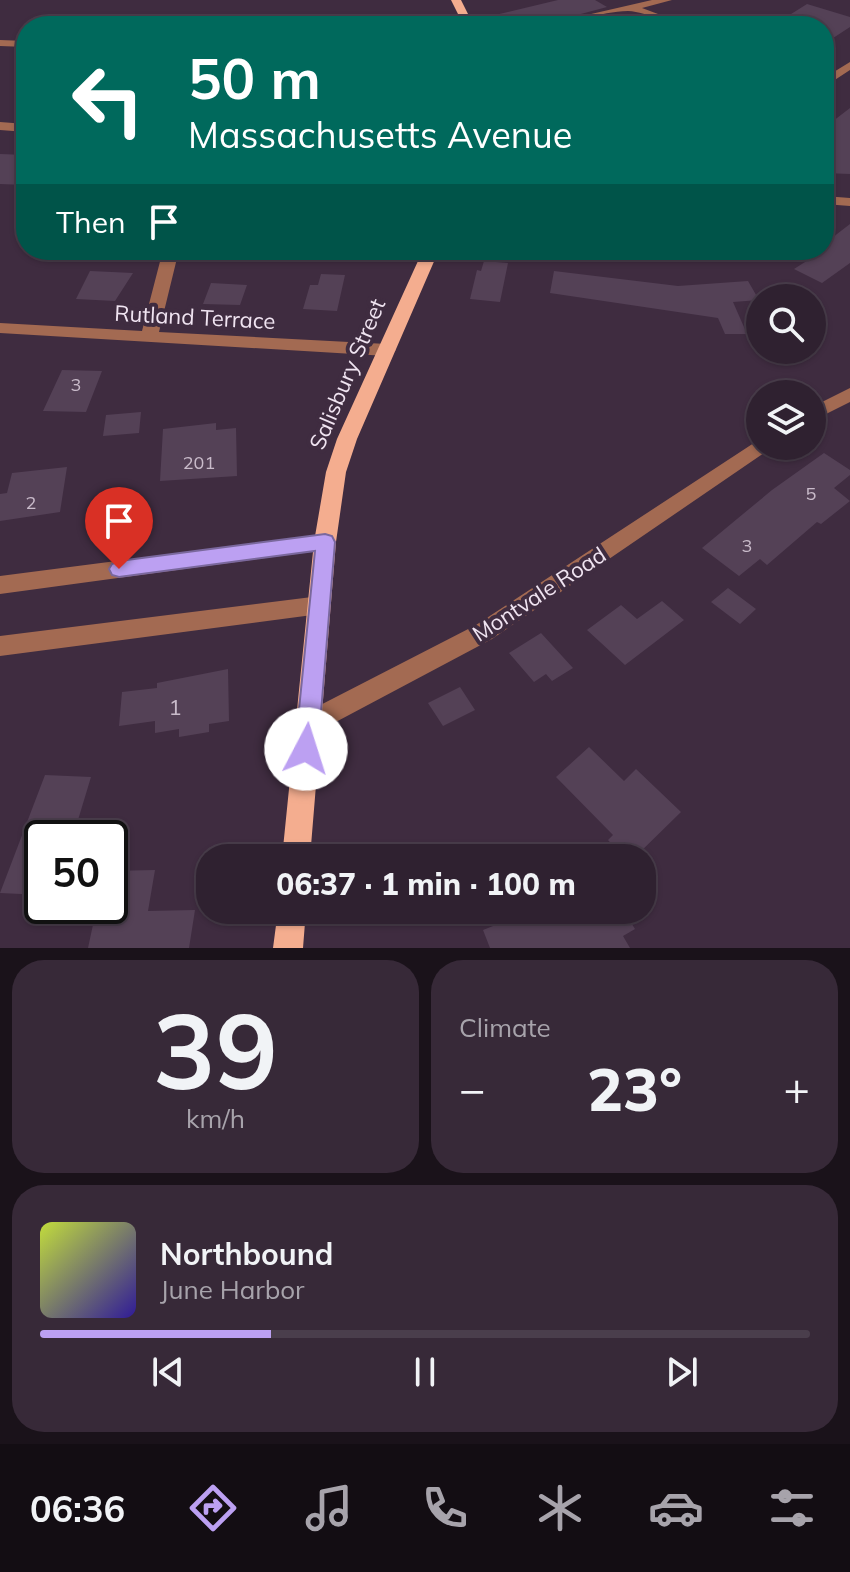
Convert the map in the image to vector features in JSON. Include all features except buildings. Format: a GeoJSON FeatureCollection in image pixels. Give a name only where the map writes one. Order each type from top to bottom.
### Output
{"type":"FeatureCollection","features":[{"type":"Feature","properties":{"kind":"main road","name":"Salisbury Street"},"geometry":{"type":"LineString","coordinates":[[297,844],[325,542],[336,472],[427,260]]}},
{"type":"Feature","properties":{"kind":"main road"},"geometry":{"type":"LineString","coordinates":[[288,948],[291,924]]}},
{"type":"Feature","properties":{"kind":"street"},"geometry":{"type":"LineString","coordinates":[[591,16],[667,0]]}},
{"type":"Feature","properties":{"kind":"street"},"geometry":{"type":"LineString","coordinates":[[629,8],[654,16]]}},
{"type":"Feature","properties":{"kind":"street"},"geometry":{"type":"LineString","coordinates":[[149,336],[168,260]]}},
{"type":"Feature","properties":{"kind":"street","name":"Rutland Terrace"},"geometry":{"type":"LineString","coordinates":[[0,328],[387,350]]}},
{"type":"Feature","properties":{"kind":"street"},"geometry":{"type":"LineString","coordinates":[[826,407],[850,394]]}},
{"type":"Feature","properties":{"kind":"street","name":"Montvale Road"},"geometry":{"type":"LineString","coordinates":[[308,724],[484,632],[746,455]]}},
{"type":"Feature","properties":{"kind":"street"},"geometry":{"type":"LineString","coordinates":[[0,585],[325,542]]}},
{"type":"Feature","properties":{"kind":"street"},"geometry":{"type":"LineString","coordinates":[[0,646],[320,605]]}},
{"type":"Feature","properties":{"kind":"route"},"geometry":{"type":"LineString","coordinates":[[119,569],[325,542],[306,749]]}}]}
